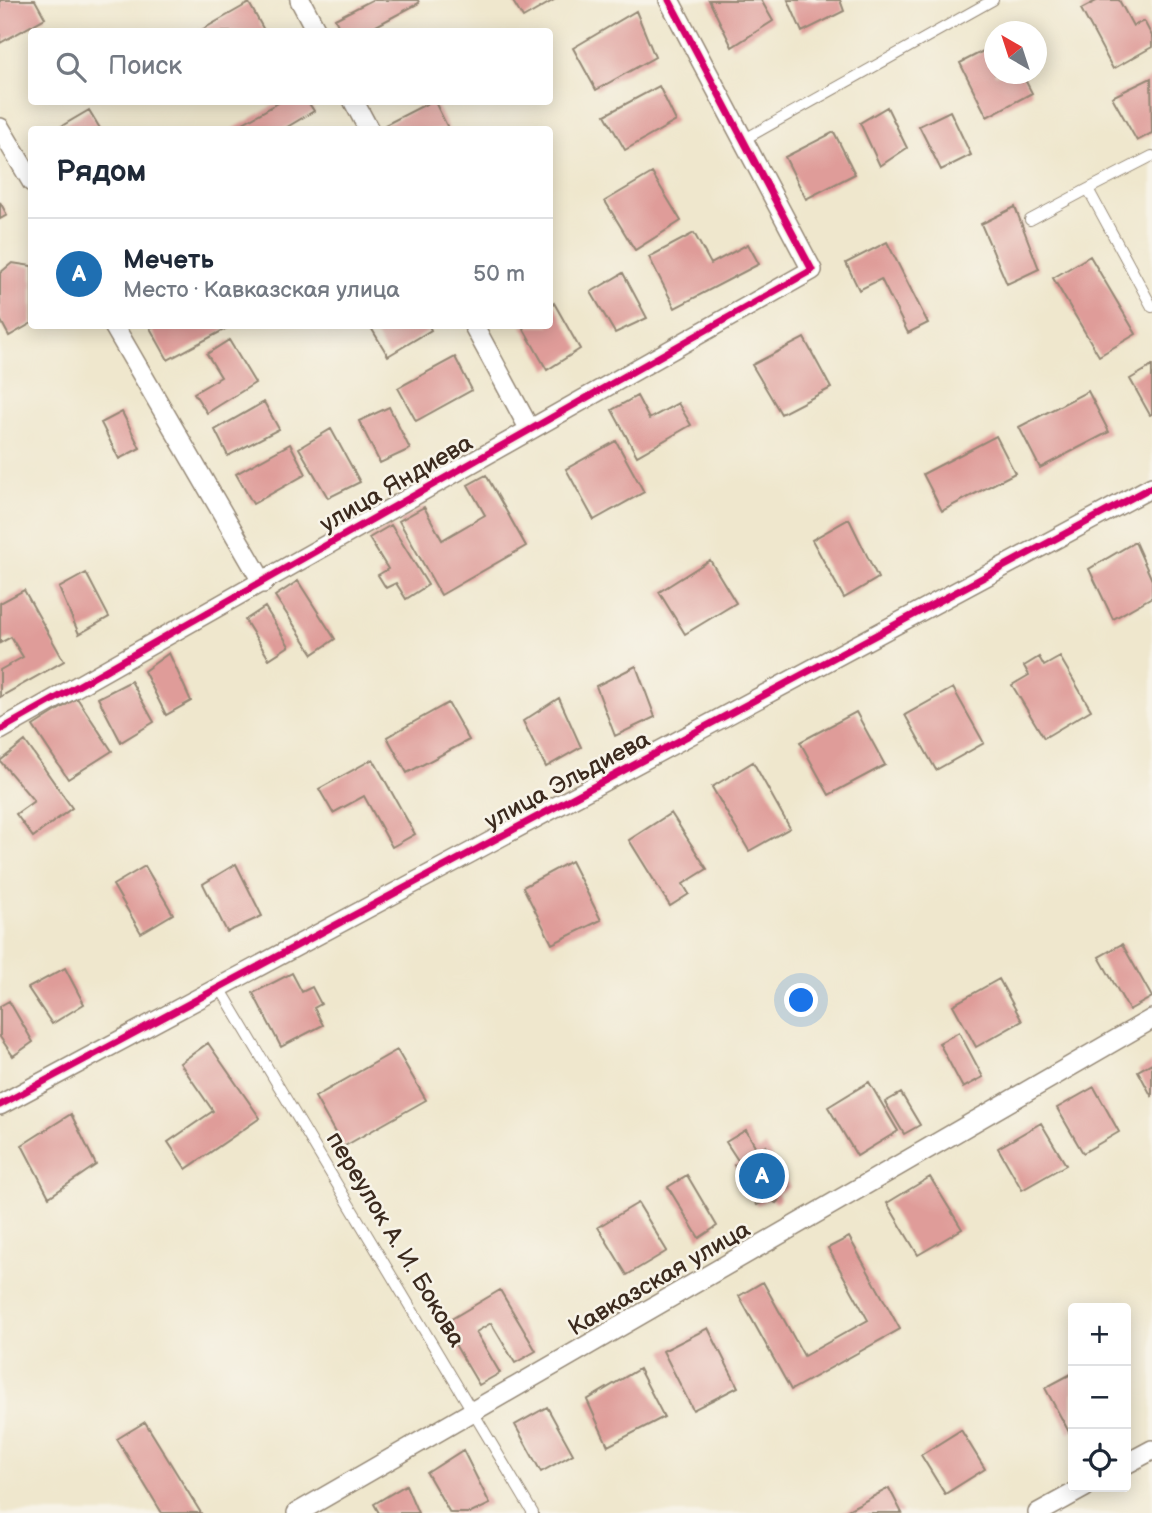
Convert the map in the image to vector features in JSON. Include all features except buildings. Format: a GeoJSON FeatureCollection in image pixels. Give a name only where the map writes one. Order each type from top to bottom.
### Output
{"type":"FeatureCollection","features":[{"type":"Feature","properties":{"kind":"street"},"geometry":{"type":"LineString","coordinates":[[300,0],[315,28]]}},
{"type":"Feature","properties":{"kind":"street"},"geometry":{"type":"LineString","coordinates":[[669,0],[743,140]]}},
{"type":"Feature","properties":{"kind":"street"},"geometry":{"type":"LineString","coordinates":[[356,105],[367,126]]}},
{"type":"Feature","properties":{"kind":"street"},"geometry":{"type":"LineString","coordinates":[[0,128],[28,175]]}},
{"type":"Feature","properties":{"kind":"street","name":"улица Яндиева"},"geometry":{"type":"LineString","coordinates":[[0,730],[263,583],[528,428],[812,270],[743,140]]}},
{"type":"Feature","properties":{"kind":"street"},"geometry":{"type":"LineString","coordinates":[[116,329],[263,583]]}},
{"type":"Feature","properties":{"kind":"street"},"geometry":{"type":"LineString","coordinates":[[476,329],[528,428]]}},
{"type":"Feature","properties":{"kind":"street","name":"улица Эльдиева"},"geometry":{"type":"LineString","coordinates":[[0,1105],[1152,487]]}},
{"type":"Feature","properties":{"kind":"street","name":"Кавказская улица"},"geometry":{"type":"LineString","coordinates":[[297,1513],[475,1413],[1152,1019]]}},
{"type":"Feature","properties":{"kind":"street"},"geometry":{"type":"LineString","coordinates":[[1131,1461],[1152,1450]]}},
{"type":"Feature","properties":{"kind":"street"},"geometry":{"type":"LineString","coordinates":[[1038,1513],[1076,1492]]}},
{"type":"Feature","properties":{"kind":"lane"},"geometry":{"type":"LineString","coordinates":[[743,140],[993,0]]}},
{"type":"Feature","properties":{"kind":"lane"},"geometry":{"type":"LineString","coordinates":[[1030,220],[1152,156]]}},
{"type":"Feature","properties":{"kind":"lane"},"geometry":{"type":"LineString","coordinates":[[1088,189],[1152,307]]}},
{"type":"Feature","properties":{"kind":"lane","name":"переулок А. И. Бокова"},"geometry":{"type":"LineString","coordinates":[[220,988],[533,1513]]}},
{"type":"Feature","properties":{"kind":"cycle path"},"geometry":{"type":"LineString","coordinates":[[0,730],[812,270],[669,0]]}},
{"type":"Feature","properties":{"kind":"cycle path"},"geometry":{"type":"LineString","coordinates":[[0,1105],[1152,487]]}},
{"type":"Feature","properties":{"kind":"place","name":"Мечеть"},"geometry":{"type":"Point","coordinates":[762,1176]}}]}
